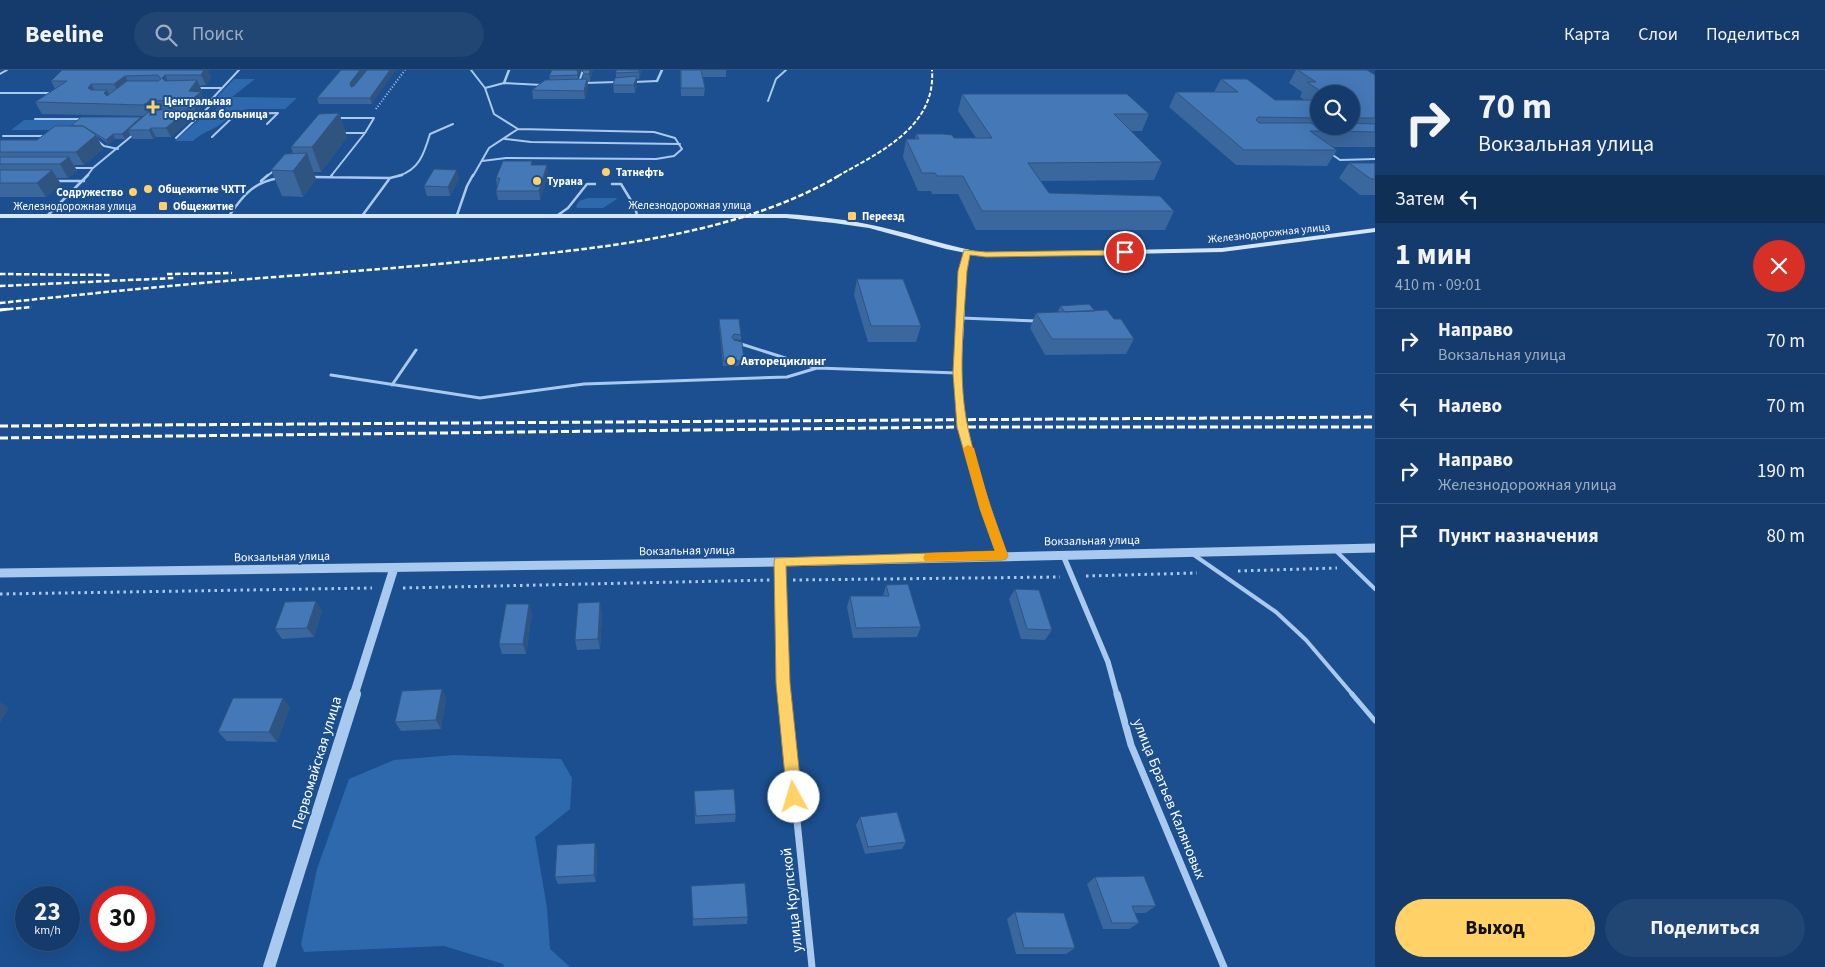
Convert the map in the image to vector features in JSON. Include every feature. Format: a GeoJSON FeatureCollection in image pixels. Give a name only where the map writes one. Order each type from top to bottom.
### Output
{"type":"FeatureCollection","features":[{"type":"Feature","properties":{"kind":"main road","name":"Железнодорожная улица"},"geometry":{"type":"LineString","coordinates":[[0,216],[747,215],[817,218],[881,229],[967,252],[986,255],[1222,250],[1375,230]]}},
{"type":"Feature","properties":{"kind":"street"},"geometry":{"type":"LineString","coordinates":[[504,83],[510,70]]}},
{"type":"Feature","properties":{"kind":"street"},"geometry":{"type":"LineString","coordinates":[[657,82],[662,70]]}},
{"type":"Feature","properties":{"kind":"street"},"geometry":{"type":"LineString","coordinates":[[967,252],[962,271],[957,373],[962,427],[1002,556]]}},
{"type":"Feature","properties":{"kind":"street","name":"Вокзальная улица"},"geometry":{"type":"LineString","coordinates":[[1,574],[780,562],[1375,548]]}},
{"type":"Feature","properties":{"kind":"street","name":"улица Братьев Каляновых"},"geometry":{"type":"LineString","coordinates":[[1063,555],[1108,662],[1131,745],[1224,967]]}},
{"type":"Feature","properties":{"kind":"street","name":"улица Крупской"},"geometry":{"type":"LineString","coordinates":[[780,562],[783,683],[812,967]]}},
{"type":"Feature","properties":{"kind":"street","name":"Первомайская улица"},"geometry":{"type":"LineString","coordinates":[[268,967],[394,568]]}},
{"type":"Feature","properties":{"kind":"lane"},"geometry":{"type":"LineString","coordinates":[[0,74],[7,70]]}},
{"type":"Feature","properties":{"kind":"lane"},"geometry":{"type":"LineString","coordinates":[[176,138],[214,102],[210,101],[238,70]]}},
{"type":"Feature","properties":{"kind":"lane"},"geometry":{"type":"LineString","coordinates":[[471,70],[485,88],[494,114],[518,129],[654,132],[670,135],[681,144],[682,149],[679,154],[670,158],[506,158],[482,162]]}},
{"type":"Feature","properties":{"kind":"lane"},"geometry":{"type":"LineString","coordinates":[[583,70],[580,79],[583,83],[620,82]]}},
{"type":"Feature","properties":{"kind":"lane"},"geometry":{"type":"LineString","coordinates":[[768,101],[776,79],[786,70]]}},
{"type":"Feature","properties":{"kind":"lane"},"geometry":{"type":"LineString","coordinates":[[630,82],[657,82]]}},
{"type":"Feature","properties":{"kind":"lane"},"geometry":{"type":"LineString","coordinates":[[485,88],[504,83],[543,85]]}},
{"type":"Feature","properties":{"kind":"lane"},"geometry":{"type":"LineString","coordinates":[[196,88],[221,88]]}},
{"type":"Feature","properties":{"kind":"lane"},"geometry":{"type":"LineString","coordinates":[[0,93],[48,93]]}},
{"type":"Feature","properties":{"kind":"lane"},"geometry":{"type":"LineString","coordinates":[[182,115],[278,113],[267,124]]}},
{"type":"Feature","properties":{"kind":"lane"},"geometry":{"type":"LineString","coordinates":[[212,137],[235,115]]}},
{"type":"Feature","properties":{"kind":"lane"},"geometry":{"type":"LineString","coordinates":[[334,118],[374,118]]}},
{"type":"Feature","properties":{"kind":"lane"},"geometry":{"type":"LineString","coordinates":[[331,177],[365,133],[374,118]]}},
{"type":"Feature","properties":{"kind":"lane"},"geometry":{"type":"LineString","coordinates":[[35,119],[84,119]]}},
{"type":"Feature","properties":{"kind":"lane"},"geometry":{"type":"LineString","coordinates":[[304,177],[390,178],[403,176],[420,163],[430,134],[453,124]]}},
{"type":"Feature","properties":{"kind":"lane"},"geometry":{"type":"LineString","coordinates":[[457,215],[467,186],[489,148],[518,129]]}},
{"type":"Feature","properties":{"kind":"lane"},"geometry":{"type":"LineString","coordinates":[[47,216],[84,181],[93,168],[118,149],[138,130]]}},
{"type":"Feature","properties":{"kind":"lane"},"geometry":{"type":"LineString","coordinates":[[339,133],[365,133]]}},
{"type":"Feature","properties":{"kind":"lane"},"geometry":{"type":"LineString","coordinates":[[3,136],[52,136]]}},
{"type":"Feature","properties":{"kind":"lane"},"geometry":{"type":"LineString","coordinates":[[505,139],[531,142],[681,144]]}},
{"type":"Feature","properties":{"kind":"lane"},"geometry":{"type":"LineString","coordinates":[[98,141],[104,146],[118,149]]}},
{"type":"Feature","properties":{"kind":"lane"},"geometry":{"type":"LineString","coordinates":[[1326,151],[1340,160],[1375,159]]}},
{"type":"Feature","properties":{"kind":"lane"},"geometry":{"type":"LineString","coordinates":[[66,168],[93,168]]}},
{"type":"Feature","properties":{"kind":"lane"},"geometry":{"type":"LineString","coordinates":[[229,216],[250,187],[277,169]]}},
{"type":"Feature","properties":{"kind":"lane"},"geometry":{"type":"LineString","coordinates":[[260,181],[286,178]]}},
{"type":"Feature","properties":{"kind":"lane"},"geometry":{"type":"LineString","coordinates":[[362,216],[390,178]]}},
{"type":"Feature","properties":{"kind":"lane"},"geometry":{"type":"LineString","coordinates":[[49,181],[84,181]]}},
{"type":"Feature","properties":{"kind":"lane"},"geometry":{"type":"LineString","coordinates":[[558,215],[568,208],[587,184],[595,184]]}},
{"type":"Feature","properties":{"kind":"lane"},"geometry":{"type":"LineString","coordinates":[[612,184],[620,184],[635,207],[637,215]]}},
{"type":"Feature","properties":{"kind":"lane"},"geometry":{"type":"LineString","coordinates":[[959,318],[1046,321]]}},
{"type":"Feature","properties":{"kind":"lane"},"geometry":{"type":"LineString","coordinates":[[735,342],[817,368],[957,373]]}},
{"type":"Feature","properties":{"kind":"lane"},"geometry":{"type":"LineString","coordinates":[[392,384],[416,350]]}},
{"type":"Feature","properties":{"kind":"lane"},"geometry":{"type":"LineString","coordinates":[[331,375],[480,398],[584,384],[787,377],[817,368]]}},
{"type":"Feature","properties":{"kind":"lane"},"geometry":{"type":"LineString","coordinates":[[1333,549],[1375,589]]}},
{"type":"Feature","properties":{"kind":"lane"},"geometry":{"type":"LineString","coordinates":[[1190,552],[1276,612],[1306,640],[1375,721]]}},
{"type":"Feature","properties":{"kind":"path"},"geometry":{"type":"LineString","coordinates":[[374,118],[372,114],[405,70]]}},
{"type":"Feature","properties":{"kind":"path"},"geometry":{"type":"LineString","coordinates":[[0,594],[1072,576],[1353,568]]}},
{"type":"Feature","properties":{"kind":"shaded area"},"geometry":{"type":"Polygon","coordinates":[[[234,79],[255,79],[232,97],[297,98],[285,109],[247,109],[236,112],[216,112],[215,110],[225,102],[218,101],[216,98],[234,79]]]}},
{"type":"Feature","properties":{"kind":"shaded area"},"geometry":{"type":"Polygon","coordinates":[[[223,116],[227,119],[193,141],[175,141],[202,117],[223,116]]]}},
{"type":"Feature","properties":{"kind":"shaded area"},"geometry":{"type":"Polygon","coordinates":[[[83,119],[74,130],[11,130],[24,120],[83,119]]]}},
{"type":"Feature","properties":{"kind":"shaded area"},"geometry":{"type":"Polygon","coordinates":[[[588,198],[617,199],[603,208],[577,208],[576,206],[579,201],[588,198]]]}},
{"type":"Feature","properties":{"kind":"shaded area"},"geometry":{"type":"Polygon","coordinates":[[[454,755],[561,759],[572,778],[570,809],[535,837],[547,908],[550,949],[570,967],[504,967],[503,964],[444,946],[304,952],[301,944],[317,869],[349,779],[394,760],[454,755]]]}},
{"type":"Feature","properties":{"kind":"building"},"geometry":{"type":"Polygon","coordinates":[[[62,70],[204,70],[201,75],[165,75],[162,78],[165,81],[197,80],[189,91],[201,92],[191,100],[149,101],[144,105],[35,102],[67,81],[51,81],[62,70]],[[158,75],[125,76],[114,84],[91,84],[88,88],[91,90],[107,90],[104,93],[107,96],[127,81],[158,81],[161,79],[158,75]]]}},
{"type":"Feature","properties":{"kind":"building"},"geometry":{"type":"Polygon","coordinates":[[[341,70],[360,70],[350,83],[351,87],[367,70],[390,70],[370,98],[317,98],[341,70]]]}},
{"type":"Feature","properties":{"kind":"building"},"geometry":{"type":"Polygon","coordinates":[[[552,70],[577,70],[578,75],[549,76],[552,70]]]}},
{"type":"Feature","properties":{"kind":"building"},"geometry":{"type":"Polygon","coordinates":[[[583,70],[590,70],[589,74],[585,74],[583,70]]]}},
{"type":"Feature","properties":{"kind":"building"},"geometry":{"type":"Polygon","coordinates":[[[616,70],[639,70],[639,72],[616,73],[616,70]]]}},
{"type":"Feature","properties":{"kind":"building"},"geometry":{"type":"Polygon","coordinates":[[[681,70],[701,70],[705,88],[681,88],[681,70]]]}},
{"type":"Feature","properties":{"kind":"building"},"geometry":{"type":"Polygon","coordinates":[[[1298,70],[1367,70],[1375,75],[1375,118],[1360,118],[1360,85],[1312,85],[1307,82],[1316,82],[1298,70]]]}},
{"type":"Feature","properties":{"kind":"building"},"geometry":{"type":"Polygon","coordinates":[[[637,76],[634,85],[613,85],[615,78],[637,76]]]}},
{"type":"Feature","properties":{"kind":"building"},"geometry":{"type":"Polygon","coordinates":[[[587,79],[584,91],[532,90],[545,80],[587,79]]]}},
{"type":"Feature","properties":{"kind":"building"},"geometry":{"type":"Polygon","coordinates":[[[1221,79],[1247,79],[1275,100],[1310,100],[1310,118],[1258,117],[1256,120],[1259,123],[1310,123],[1310,135],[1316,135],[1337,150],[1244,150],[1176,92],[1238,92],[1221,79]]]}},
{"type":"Feature","properties":{"kind":"building"},"geometry":{"type":"Polygon","coordinates":[[[962,94],[1127,94],[1149,114],[1114,114],[1162,162],[1028,163],[1049,193],[1160,196],[1174,211],[982,211],[963,176],[937,176],[935,173],[922,173],[906,139],[919,139],[916,134],[943,134],[952,135],[954,138],[992,138],[962,94]]]}},
{"type":"Feature","properties":{"kind":"building"},"geometry":{"type":"Polygon","coordinates":[[[152,109],[188,109],[166,128],[128,130],[152,109]]]}},
{"type":"Feature","properties":{"kind":"building"},"geometry":{"type":"Polygon","coordinates":[[[339,113],[312,147],[291,147],[319,114],[339,113]]]}},
{"type":"Feature","properties":{"kind":"building"},"geometry":{"type":"Polygon","coordinates":[[[81,117],[141,117],[122,134],[113,134],[106,140],[83,126],[71,126],[81,117]]]}},
{"type":"Feature","properties":{"kind":"building"},"geometry":{"type":"Polygon","coordinates":[[[1360,123],[1375,124],[1375,132],[1360,132],[1360,123]]]}},
{"type":"Feature","properties":{"kind":"building"},"geometry":{"type":"Polygon","coordinates":[[[55,126],[83,126],[96,135],[76,152],[0,152],[0,140],[37,140],[55,126]]]}},
{"type":"Feature","properties":{"kind":"building"},"geometry":{"type":"Polygon","coordinates":[[[307,153],[293,171],[271,170],[285,154],[307,153]]]}},
{"type":"Feature","properties":{"kind":"building"},"geometry":{"type":"Polygon","coordinates":[[[0,157],[69,157],[60,164],[0,164],[0,157]]]}},
{"type":"Feature","properties":{"kind":"building"},"geometry":{"type":"Polygon","coordinates":[[[503,161],[532,161],[531,165],[547,165],[539,191],[496,191],[500,178],[496,178],[503,161]]]}},
{"type":"Feature","properties":{"kind":"building"},"geometry":{"type":"Polygon","coordinates":[[[1349,163],[1375,163],[1375,179],[1371,179],[1349,163]]]}},
{"type":"Feature","properties":{"kind":"building"},"geometry":{"type":"Polygon","coordinates":[[[434,169],[457,170],[448,187],[424,186],[434,169]]]}},
{"type":"Feature","properties":{"kind":"building"},"geometry":{"type":"Polygon","coordinates":[[[0,170],[52,170],[37,183],[0,183],[0,170]]]}},
{"type":"Feature","properties":{"kind":"building"},"geometry":{"type":"Polygon","coordinates":[[[857,279],[903,279],[921,326],[871,326],[857,279]]]}},
{"type":"Feature","properties":{"kind":"building"},"geometry":{"type":"Polygon","coordinates":[[[1089,304],[1095,311],[1065,312],[1060,306],[1089,304]]]}},
{"type":"Feature","properties":{"kind":"building"},"geometry":{"type":"Polygon","coordinates":[[[1107,310],[1114,319],[1121,319],[1134,339],[1052,339],[1036,313],[1107,310]]]}},
{"type":"Feature","properties":{"kind":"building"},"geometry":{"type":"Polygon","coordinates":[[[719,319],[739,319],[741,335],[734,334],[732,337],[734,340],[742,342],[744,361],[724,361],[719,319]]]}},
{"type":"Feature","properties":{"kind":"building"},"geometry":{"type":"Polygon","coordinates":[[[908,584],[921,627],[856,628],[850,596],[889,596],[886,585],[908,584]]]}},
{"type":"Feature","properties":{"kind":"building"},"geometry":{"type":"Polygon","coordinates":[[[1015,589],[1039,590],[1052,630],[1027,629],[1015,589]]]}},
{"type":"Feature","properties":{"kind":"building"},"geometry":{"type":"Polygon","coordinates":[[[316,601],[307,628],[275,629],[285,602],[316,601]]]}},
{"type":"Feature","properties":{"kind":"building"},"geometry":{"type":"Polygon","coordinates":[[[600,602],[598,639],[575,640],[578,603],[600,602]]]}},
{"type":"Feature","properties":{"kind":"building"},"geometry":{"type":"Polygon","coordinates":[[[506,604],[529,604],[523,644],[499,644],[506,604]]]}},
{"type":"Feature","properties":{"kind":"building"},"geometry":{"type":"Polygon","coordinates":[[[442,689],[436,720],[395,722],[402,691],[442,689]]]}},
{"type":"Feature","properties":{"kind":"building"},"geometry":{"type":"Polygon","coordinates":[[[233,698],[283,698],[269,732],[218,732],[233,698]]]}},
{"type":"Feature","properties":{"kind":"building"},"geometry":{"type":"Polygon","coordinates":[[[734,789],[736,814],[696,816],[694,791],[734,789]]]}},
{"type":"Feature","properties":{"kind":"building"},"geometry":{"type":"Polygon","coordinates":[[[897,812],[906,842],[868,847],[860,817],[897,812]]]}},
{"type":"Feature","properties":{"kind":"building"},"geometry":{"type":"Polygon","coordinates":[[[595,843],[594,875],[555,877],[557,845],[595,843]]]}},
{"type":"Feature","properties":{"kind":"building"},"geometry":{"type":"Polygon","coordinates":[[[1144,876],[1156,906],[1132,906],[1139,923],[1112,923],[1095,877],[1144,876]]]}},
{"type":"Feature","properties":{"kind":"building"},"geometry":{"type":"Polygon","coordinates":[[[745,883],[748,917],[693,919],[691,886],[745,883]]]}},
{"type":"Feature","properties":{"kind":"building"},"geometry":{"type":"Polygon","coordinates":[[[1015,912],[1064,913],[1075,948],[1024,948],[1015,912]]]}},
{"type":"Feature","properties":{"kind":"railway"},"geometry":{"type":"LineString","coordinates":[[838,176],[887,147],[915,122],[925,107],[931,90],[932,70]]}},
{"type":"Feature","properties":{"kind":"railway"},"geometry":{"type":"LineString","coordinates":[[0,303],[198,283],[461,262],[593,248],[680,233],[722,223],[764,210],[803,194],[840,175]]}},
{"type":"Feature","properties":{"kind":"railway"},"geometry":{"type":"LineString","coordinates":[[167,274],[232,273]]}},
{"type":"Feature","properties":{"kind":"railway"},"geometry":{"type":"LineString","coordinates":[[0,274],[112,275]]}},
{"type":"Feature","properties":{"kind":"railway"},"geometry":{"type":"LineString","coordinates":[[0,286],[174,278]]}},
{"type":"Feature","properties":{"kind":"railway"},"geometry":{"type":"LineString","coordinates":[[9,309],[0,310],[32,307]]}},
{"type":"Feature","properties":{"kind":"railway"},"geometry":{"type":"LineString","coordinates":[[0,426],[1375,417]]}},
{"type":"Feature","properties":{"kind":"railway"},"geometry":{"type":"LineString","coordinates":[[0,438],[962,427],[1375,427]]}},
{"type":"Feature","properties":{"kind":"slow traffic"},"geometry":{"type":"LineString","coordinates":[[929,558],[1002,556],[968,448]]}},
{"type":"Feature","properties":{"kind":"place","name":"Центральная городская больница"},"geometry":{"type":"Point","coordinates":[153,107]}},
{"type":"Feature","properties":{"kind":"place","name":"Татнефть"},"geometry":{"type":"Point","coordinates":[606,172]}},
{"type":"Feature","properties":{"kind":"place","name":"Турана"},"geometry":{"type":"Point","coordinates":[537,181]}},
{"type":"Feature","properties":{"kind":"place","name":"Общежитие ЧХТТ"},"geometry":{"type":"Point","coordinates":[148,189]}},
{"type":"Feature","properties":{"kind":"place","name":"Содружество"},"geometry":{"type":"Point","coordinates":[133,192]}},
{"type":"Feature","properties":{"kind":"place","name":"Общежитие"},"geometry":{"type":"Point","coordinates":[163,206]}},
{"type":"Feature","properties":{"kind":"place","name":"Переезд"},"geometry":{"type":"Point","coordinates":[852,216]}},
{"type":"Feature","properties":{"kind":"place","name":"Авторециклинг"},"geometry":{"type":"Point","coordinates":[731,361]}},
{"type":"Feature","properties":{"kind":"route"},"geometry":{"type":"LineString","coordinates":[[794,797],[783,683],[780,562],[1002,556],[962,427],[957,373],[962,271],[967,252],[986,255],[1125,252]]}}]}
